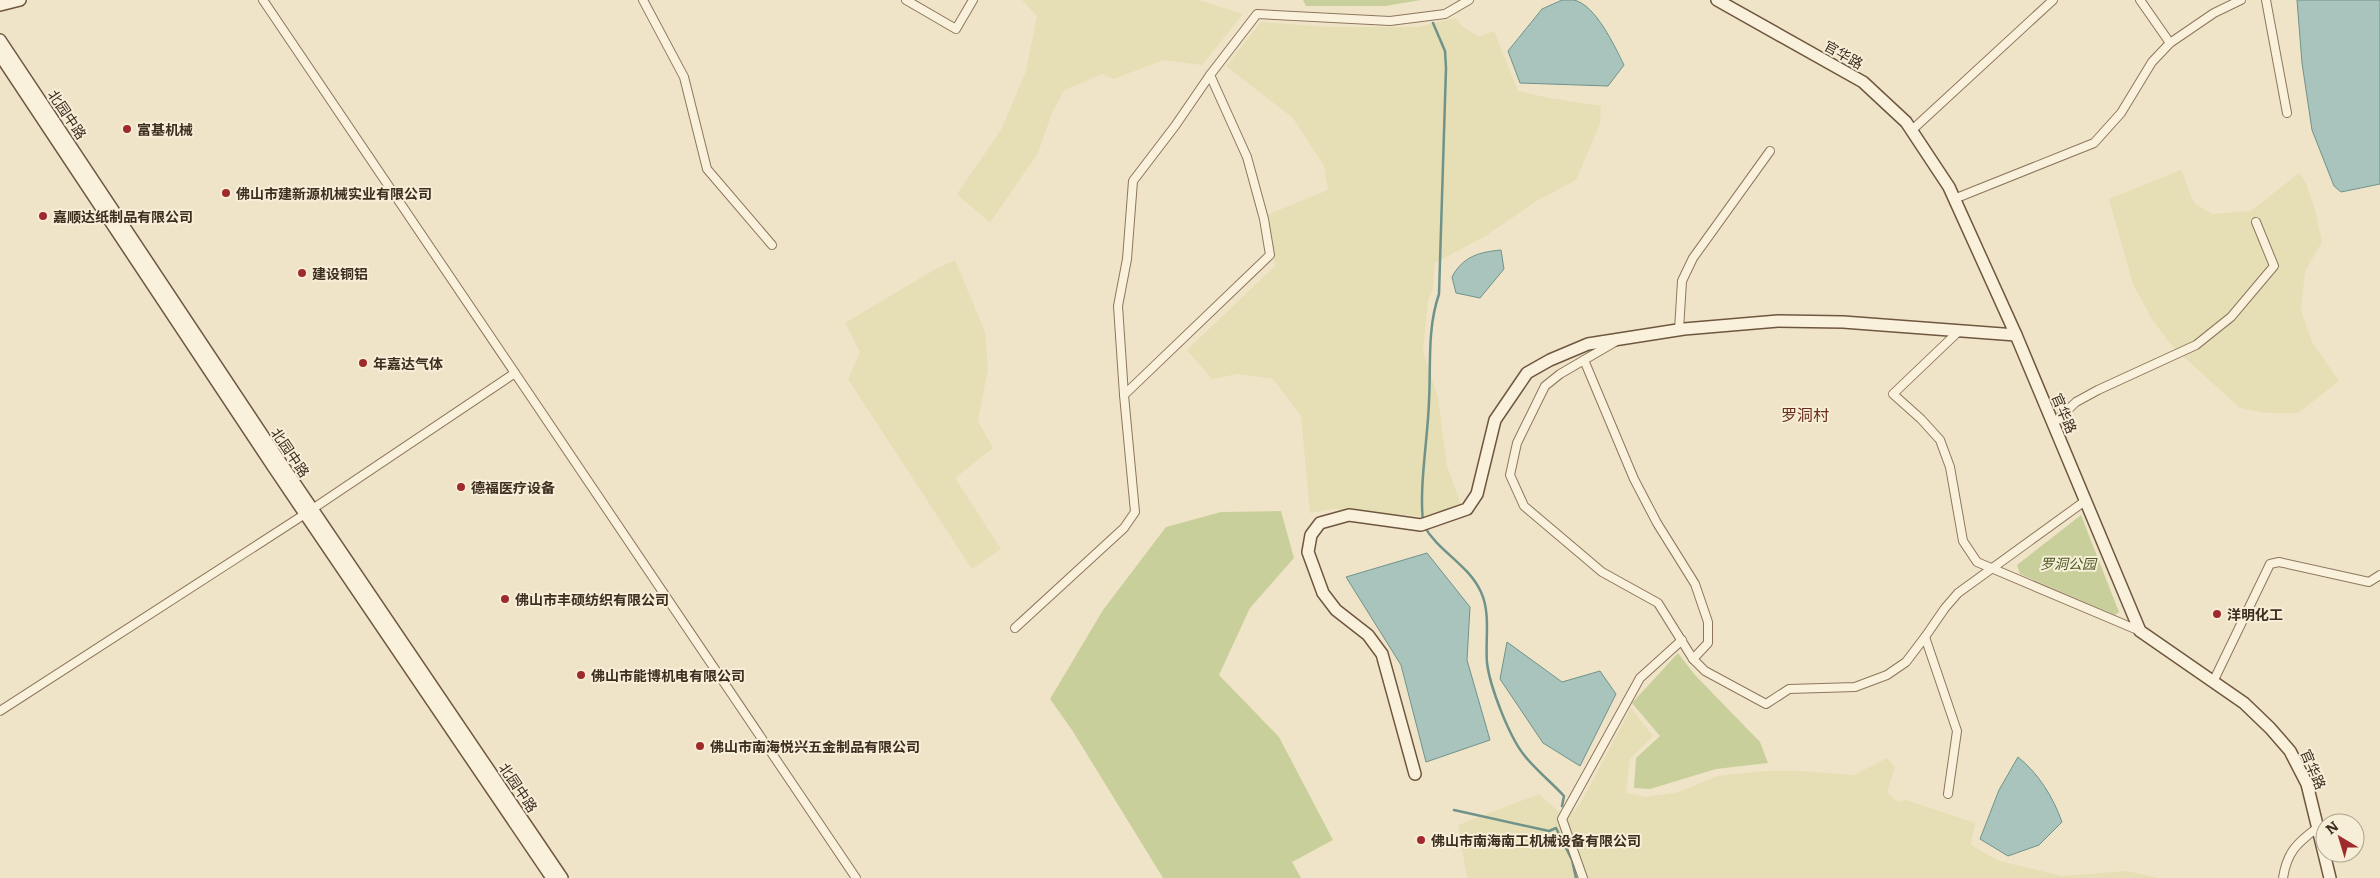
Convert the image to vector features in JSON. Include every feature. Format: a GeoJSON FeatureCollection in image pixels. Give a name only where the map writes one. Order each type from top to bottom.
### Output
{"type":"FeatureCollection","features":[{"type":"Feature","properties":{"kind":"street"},"geometry":{"type":"LineString","coordinates":[[0,5],[20,0]]}},
{"type":"Feature","properties":{"kind":"street"},"geometry":{"type":"LineString","coordinates":[[264,0],[856,878]]}},
{"type":"Feature","properties":{"kind":"street"},"geometry":{"type":"LineString","coordinates":[[643,0],[684,77],[707,169],[772,244]]}},
{"type":"Feature","properties":{"kind":"street"},"geometry":{"type":"LineString","coordinates":[[906,0],[956,29],[973,0]]}},
{"type":"Feature","properties":{"kind":"street"},"geometry":{"type":"LineString","coordinates":[[1015,628],[1124,528],[1134,512],[1118,306],[1127,259],[1133,181],[1257,14],[1390,21],[1444,14],[1469,0]]}},
{"type":"Feature","properties":{"kind":"street","name":"官华路"},"geometry":{"type":"LineString","coordinates":[[1717,0],[1863,82],[1906,122],[1912,130],[1954,199],[2016,335],[2140,631],[2244,703],[2270,728],[2290,751],[2307,784],[2315,819]]}},
{"type":"Feature","properties":{"kind":"street"},"geometry":{"type":"LineString","coordinates":[[1912,130],[2052,0]]}},
{"type":"Feature","properties":{"kind":"street"},"geometry":{"type":"LineString","coordinates":[[2140,0],[2170,43]]}},
{"type":"Feature","properties":{"kind":"street"},"geometry":{"type":"LineString","coordinates":[[1954,199],[2094,143],[2121,113],[2152,62],[2170,43],[2214,13],[2241,0]]}},
{"type":"Feature","properties":{"kind":"street"},"geometry":{"type":"LineString","coordinates":[[2266,0],[2287,113]]}},
{"type":"Feature","properties":{"kind":"street","name":"北园中路"},"geometry":{"type":"LineString","coordinates":[[0,40],[308,512],[562,878]]}},
{"type":"Feature","properties":{"kind":"street","name":"北园中路"},"geometry":{"type":"LineString","coordinates":[[0,55],[552,878]]}},
{"type":"Feature","properties":{"kind":"street"},"geometry":{"type":"LineString","coordinates":[[1124,395],[1270,255],[1264,219],[1247,157],[1210,75]]}},
{"type":"Feature","properties":{"kind":"street"},"geometry":{"type":"LineString","coordinates":[[1679,330],[1682,281],[1693,258],[1770,151]]}},
{"type":"Feature","properties":{"kind":"street"},"geometry":{"type":"LineString","coordinates":[[2053,424],[2076,402],[2196,345],[2231,317],[2274,266],[2256,222]]}},
{"type":"Feature","properties":{"kind":"street"},"geometry":{"type":"LineString","coordinates":[[1415,774],[1382,654],[1368,636],[1336,610],[1323,592],[1308,552],[1311,534],[1320,523],[1349,516],[1424,524],[1467,509],[1477,494],[1496,420],[1528,373],[1550,360],[1588,344],[1679,330],[1778,321],[1842,322],[2016,335]]}},
{"type":"Feature","properties":{"kind":"street"},"geometry":{"type":"LineString","coordinates":[[1959,331],[1893,394],[1922,419],[1940,440],[1950,467],[1963,541],[1977,562],[2140,631]]}},
{"type":"Feature","properties":{"kind":"street"},"geometry":{"type":"LineString","coordinates":[[1621,339],[1560,374],[1545,386],[1516,443],[1510,475],[1524,506],[1602,572],[1658,603],[1693,659],[1705,671],[1766,704],[1789,688],[1856,687],[1888,675],[1906,662],[1958,593],[2085,501]]}},
{"type":"Feature","properties":{"kind":"street"},"geometry":{"type":"LineString","coordinates":[[1584,360],[1634,478],[1657,523],[1695,584],[1708,622],[1708,643],[1693,659]]}},
{"type":"Feature","properties":{"kind":"street"},"geometry":{"type":"LineString","coordinates":[[0,711],[308,512],[515,373]]}},
{"type":"Feature","properties":{"kind":"street"},"geometry":{"type":"LineString","coordinates":[[2213,682],[2270,564],[2279,562],[2369,582],[2380,576]]}},
{"type":"Feature","properties":{"kind":"street"},"geometry":{"type":"LineString","coordinates":[[1925,637],[1957,731],[1948,794]]}},
{"type":"Feature","properties":{"kind":"street"},"geometry":{"type":"LineString","coordinates":[[1583,878],[1562,819],[1582,779],[1640,678],[1682,640]]}},
{"type":"Feature","properties":{"kind":"street"},"geometry":{"type":"LineString","coordinates":[[2284,878],[2286,858],[2304,838],[2315,830]]}},
{"type":"Feature","properties":{"kind":"street","name":"官华路"},"geometry":{"type":"LineString","coordinates":[[2326,863],[2330,878]]}},
{"type":"Feature","properties":{"kind":"shaded area"},"geometry":{"type":"Polygon","coordinates":[[[1022,0],[1198,0],[1243,14],[1202,65],[1163,60],[1114,79],[1102,74],[1064,90],[1052,113],[1038,153],[990,223],[957,194],[1001,130],[1026,71],[1037,16],[1022,0]]]}},
{"type":"Feature","properties":{"kind":"shaded area"},"geometry":{"type":"Polygon","coordinates":[[[1455,18],[1462,26],[1479,37],[1494,31],[1518,91],[1601,106],[1600,124],[1576,180],[1538,200],[1484,237],[1435,263],[1433,288],[1428,301],[1423,351],[1438,397],[1447,466],[1462,507],[1429,517],[1333,509],[1310,513],[1301,416],[1273,379],[1238,374],[1212,379],[1187,350],[1275,266],[1267,215],[1328,190],[1324,166],[1293,118],[1226,66],[1261,22],[1330,27],[1418,27],[1455,18]]]}},
{"type":"Feature","properties":{"kind":"shaded area"},"geometry":{"type":"Polygon","coordinates":[[[2181,170],[2194,203],[2212,214],[2251,211],[2299,173],[2306,183],[2316,213],[2322,242],[2305,271],[2301,310],[2312,342],[2339,381],[2298,413],[2267,413],[2240,408],[2173,347],[2153,321],[2133,284],[2109,199],[2181,170]]]}},
{"type":"Feature","properties":{"kind":"shaded area"},"geometry":{"type":"Polygon","coordinates":[[[955,260],[985,332],[988,368],[978,421],[993,448],[955,478],[1001,549],[972,569],[848,379],[860,352],[845,323],[932,271],[955,260]]]}},
{"type":"Feature","properties":{"kind":"shaded area"},"geometry":{"type":"Polygon","coordinates":[[[1631,708],[1653,736],[1630,759],[1626,793],[1646,797],[1679,792],[1717,776],[1764,771],[1801,771],[1854,775],[1887,758],[1895,767],[1887,792],[1898,802],[1906,800],[1975,823],[1971,845],[1999,861],[2062,876],[2127,871],[2159,878],[1467,878],[1458,825],[1539,794],[1567,819],[1580,804],[1631,708]]]}},
{"type":"Feature","properties":{"kind":"green space"},"geometry":{"type":"Polygon","coordinates":[[[1303,0],[1421,0],[1385,6],[1306,6],[1303,0]]]}},
{"type":"Feature","properties":{"kind":"green space"},"geometry":{"type":"Polygon","coordinates":[[[1281,511],[1294,558],[1250,608],[1219,675],[1279,737],[1333,840],[1292,862],[1301,878],[1163,878],[1072,730],[1050,699],[1103,610],[1166,527],[1221,512],[1281,511]]]}},
{"type":"Feature","properties":{"kind":"green space","name":"罗洞公园"},"geometry":{"type":"Polygon","coordinates":[[[2081,515],[2119,612],[2115,615],[2020,574],[2017,565],[2081,515]]]}},
{"type":"Feature","properties":{"kind":"green space"},"geometry":{"type":"Polygon","coordinates":[[[1678,653],[1695,675],[1760,742],[1768,763],[1716,769],[1650,789],[1634,788],[1636,758],[1660,736],[1632,703],[1678,653]]]}},
{"type":"Feature","properties":{"kind":"water"},"geometry":{"type":"Polygon","coordinates":[[[1562,0],[1574,0],[1582,3],[1590,10],[1604,28],[1615,48],[1624,65],[1608,86],[1520,83],[1508,51],[1542,9],[1562,0]]]}},
{"type":"Feature","properties":{"kind":"water"},"geometry":{"type":"Polygon","coordinates":[[[2297,0],[2380,0],[2380,184],[2341,192],[2334,186],[2312,130],[2302,63],[2297,0]]]}},
{"type":"Feature","properties":{"kind":"water"},"geometry":{"type":"Polygon","coordinates":[[[1501,250],[1504,269],[1480,298],[1456,293],[1452,277],[1461,264],[1473,256],[1501,250]]]}},
{"type":"Feature","properties":{"kind":"water"},"geometry":{"type":"Polygon","coordinates":[[[1427,553],[1470,607],[1467,660],[1490,740],[1426,762],[1401,665],[1346,577],[1427,553]]]}},
{"type":"Feature","properties":{"kind":"water"},"geometry":{"type":"Polygon","coordinates":[[[1507,642],[1562,682],[1600,671],[1616,694],[1580,766],[1543,743],[1500,679],[1507,642]]]}},
{"type":"Feature","properties":{"kind":"water"},"geometry":{"type":"Polygon","coordinates":[[[2018,757],[2045,786],[2062,822],[2039,845],[2008,856],[1980,839],[1999,790],[2018,757]]]}},
{"type":"Feature","properties":{"kind":"waterway"},"geometry":{"type":"LineString","coordinates":[[1423,521],[1422,493],[1430,388],[1430,347],[1435,307],[1439,294],[1446,68],[1445,51],[1433,23]]}},
{"type":"Feature","properties":{"kind":"waterway"},"geometry":{"type":"LineString","coordinates":[[1424,526],[1437,543],[1469,574],[1481,592],[1487,618],[1487,663],[1501,711],[1518,747],[1564,796],[1562,806]]}},
{"type":"Feature","properties":{"kind":"waterway"},"geometry":{"type":"LineString","coordinates":[[1454,810],[1549,831],[1556,828],[1572,860],[1576,878]]}},
{"type":"Feature","properties":{"kind":"place","name":"富基机械"},"geometry":{"type":"Point","coordinates":[127,129]}},
{"type":"Feature","properties":{"kind":"place","name":"佛山市建新源机械实业有限公司"},"geometry":{"type":"Point","coordinates":[226,193]}},
{"type":"Feature","properties":{"kind":"place","name":"嘉顺达纸制品有限公司"},"geometry":{"type":"Point","coordinates":[43,216]}},
{"type":"Feature","properties":{"kind":"place","name":"建设铜铝"},"geometry":{"type":"Point","coordinates":[302,273]}},
{"type":"Feature","properties":{"kind":"place","name":"年嘉达气体"},"geometry":{"type":"Point","coordinates":[363,363]}},
{"type":"Feature","properties":{"kind":"place","name":"德福医疗设备"},"geometry":{"type":"Point","coordinates":[461,487]}},
{"type":"Feature","properties":{"kind":"place","name":"佛山市丰硕纺织有限公司"},"geometry":{"type":"Point","coordinates":[505,599]}},
{"type":"Feature","properties":{"kind":"place","name":"洋明化工"},"geometry":{"type":"Point","coordinates":[2217,614]}},
{"type":"Feature","properties":{"kind":"place","name":"佛山市能博机电有限公司"},"geometry":{"type":"Point","coordinates":[581,675]}},
{"type":"Feature","properties":{"kind":"place","name":"佛山市南海悦兴五金制品有限公司"},"geometry":{"type":"Point","coordinates":[700,746]}},
{"type":"Feature","properties":{"kind":"place","name":"佛山市南海南工机械设备有限公司"},"geometry":{"type":"Point","coordinates":[1421,840]}},
{"type":"Feature","properties":{"kind":"district","name":"罗洞村"},"geometry":{"type":"Point","coordinates":[1805,414]}}]}
